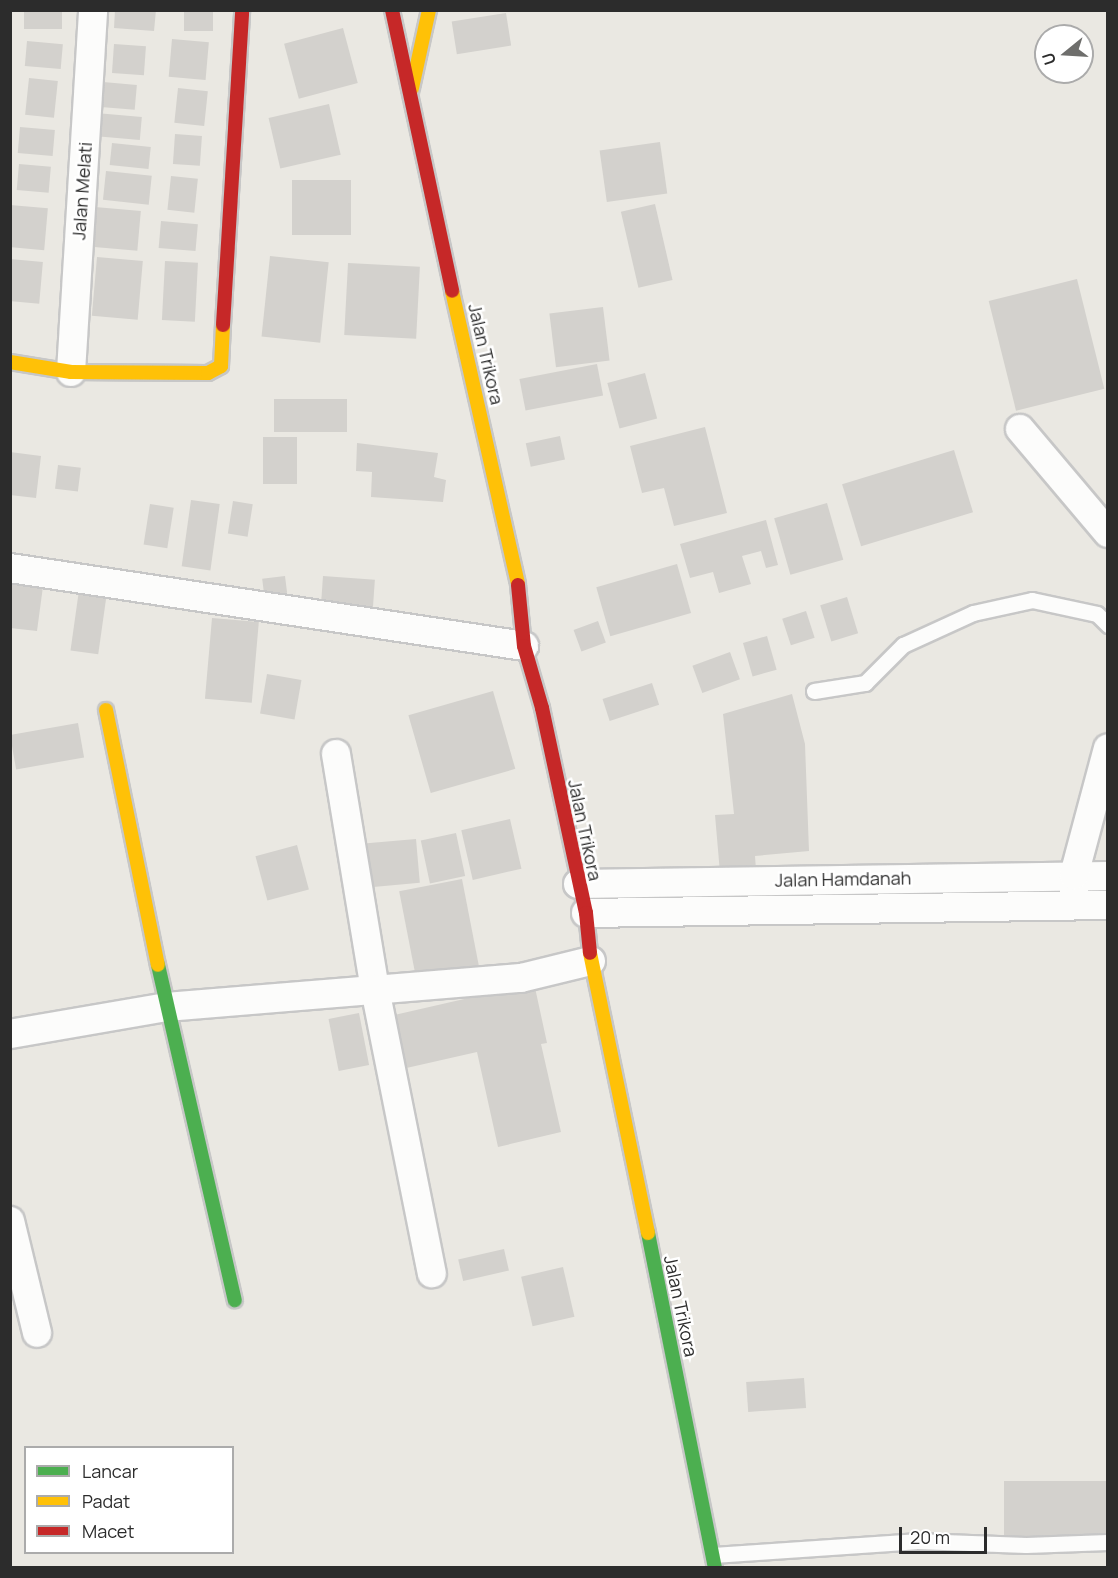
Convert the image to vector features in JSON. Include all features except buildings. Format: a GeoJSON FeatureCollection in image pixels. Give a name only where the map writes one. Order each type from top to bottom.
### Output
{"type":"FeatureCollection","features":[{"type":"Feature","properties":{"kind":"main road"},"geometry":{"type":"LineString","coordinates":[[10,362],[71,372],[208,373],[221,366],[242,10]]}},
{"type":"Feature","properties":{"kind":"main road","name":"Jalan Trikora"},"geometry":{"type":"LineString","coordinates":[[392,10],[410,102],[517,580],[524,646],[542,708],[586,913],[591,961],[603,1007],[714,1561]]}},
{"type":"Feature","properties":{"kind":"main road","name":"Jalan Trikora"},"geometry":{"type":"LineString","coordinates":[[410,102],[429,10]]}},
{"type":"Feature","properties":{"kind":"main road"},"geometry":{"type":"LineString","coordinates":[[106,710],[166,1007],[235,1300]]}},
{"type":"Feature","properties":{"kind":"street","name":"Jalan Melati"},"geometry":{"type":"LineString","coordinates":[[71,372],[93,10]]}},
{"type":"Feature","properties":{"kind":"street"},"geometry":{"type":"LineString","coordinates":[[1020,429],[1107,533]]}},
{"type":"Feature","properties":{"kind":"street"},"geometry":{"type":"LineString","coordinates":[[10,568],[524,646]]}},
{"type":"Feature","properties":{"kind":"street"},"geometry":{"type":"LineString","coordinates":[[1074,904],[1074,875],[1107,748]]}},
{"type":"Feature","properties":{"kind":"street"},"geometry":{"type":"LineString","coordinates":[[336,754],[375,989],[432,1274]]}},
{"type":"Feature","properties":{"kind":"street","name":"Jalan Hamdanah"},"geometry":{"type":"LineString","coordinates":[[578,884],[1107,876]]}},
{"type":"Feature","properties":{"kind":"street","name":"Jalan Hamdanah"},"geometry":{"type":"LineString","coordinates":[[586,913],[1107,905]]}},
{"type":"Feature","properties":{"kind":"street"},"geometry":{"type":"LineString","coordinates":[[10,1034],[166,1007],[521,978],[591,961]]}},
{"type":"Feature","properties":{"kind":"street"},"geometry":{"type":"LineString","coordinates":[[11,1227],[37,1333]]}},
{"type":"Feature","properties":{"kind":"lane"},"geometry":{"type":"LineString","coordinates":[[813,691],[865,684],[903,645],[973,613],[1032,600],[1097,614],[1107,625]]}},
{"type":"Feature","properties":{"kind":"lane"},"geometry":{"type":"LineString","coordinates":[[714,1561],[916,1541],[1026,1545],[1107,1542]]}},
{"type":"Feature","properties":{"kind":"traffic: fast"},"geometry":{"type":"LineString","coordinates":[[158,965],[235,1300]]}},
{"type":"Feature","properties":{"kind":"traffic: fast"},"geometry":{"type":"LineString","coordinates":[[648,1233],[715,1568]]}},
{"type":"Feature","properties":{"kind":"traffic: slow"},"geometry":{"type":"LineString","coordinates":[[412,88],[429,10]]}},
{"type":"Feature","properties":{"kind":"traffic: slow"},"geometry":{"type":"LineString","coordinates":[[452,291],[518,585]]}},
{"type":"Feature","properties":{"kind":"traffic: slow"},"geometry":{"type":"LineString","coordinates":[[10,362],[71,372],[208,373],[221,366],[223,325]]}},
{"type":"Feature","properties":{"kind":"traffic: slow"},"geometry":{"type":"LineString","coordinates":[[106,710],[158,965]]}},
{"type":"Feature","properties":{"kind":"traffic: slow"},"geometry":{"type":"LineString","coordinates":[[590,953],[648,1233]]}},
{"type":"Feature","properties":{"kind":"traffic: jam"},"geometry":{"type":"LineString","coordinates":[[223,325],[242,10]]}},
{"type":"Feature","properties":{"kind":"traffic: jam"},"geometry":{"type":"LineString","coordinates":[[392,10],[452,291]]}},
{"type":"Feature","properties":{"kind":"traffic: jam"},"geometry":{"type":"LineString","coordinates":[[518,585],[524,646],[542,708],[586,913],[590,953]]}}]}
